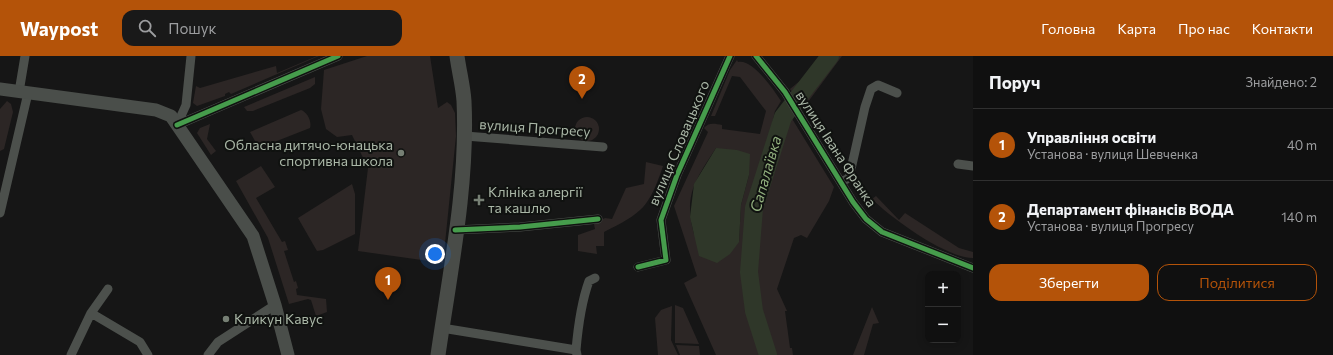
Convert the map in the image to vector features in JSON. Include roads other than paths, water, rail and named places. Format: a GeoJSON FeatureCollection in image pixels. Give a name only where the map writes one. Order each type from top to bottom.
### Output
{"type":"FeatureCollection","features":[{"type":"Feature","properties":{"kind":"main road"},"geometry":{"type":"LineString","coordinates":[[438,355],[456,230],[465,136],[464,99],[457,56]]}},
{"type":"Feature","properties":{"kind":"main road"},"geometry":{"type":"LineString","coordinates":[[0,89],[156,110],[171,116],[253,236],[275,305],[288,355]]}},
{"type":"Feature","properties":{"kind":"street"},"geometry":{"type":"LineString","coordinates":[[0,213],[24,93],[25,56]]}},
{"type":"Feature","properties":{"kind":"street"},"geometry":{"type":"LineString","coordinates":[[177,125],[186,105],[191,56]]}},
{"type":"Feature","properties":{"kind":"street"},"geometry":{"type":"LineString","coordinates":[[177,125],[338,56]]}},
{"type":"Feature","properties":{"kind":"street","name":"вулиця Словацького"},"geometry":{"type":"LineString","coordinates":[[638,267],[666,260],[660,220],[677,175],[730,56]]}},
{"type":"Feature","properties":{"kind":"street","name":"вулиця Івана Франка"},"geometry":{"type":"LineString","coordinates":[[756,56],[785,92],[866,219],[882,232],[973,268]]}},
{"type":"Feature","properties":{"kind":"street"},"geometry":{"type":"LineString","coordinates":[[841,182],[849,178],[870,89],[878,85],[897,93]]}},
{"type":"Feature","properties":{"kind":"street","name":"вулиця Прогресу"},"geometry":{"type":"LineString","coordinates":[[465,136],[602,147]]}},
{"type":"Feature","properties":{"kind":"street"},"geometry":{"type":"LineString","coordinates":[[958,164],[973,166]]}},
{"type":"Feature","properties":{"kind":"street"},"geometry":{"type":"LineString","coordinates":[[456,230],[520,227],[598,219]]}},
{"type":"Feature","properties":{"kind":"street"},"geometry":{"type":"LineString","coordinates":[[442,328],[535,342],[576,353],[587,287],[589,281],[595,278]]}},
{"type":"Feature","properties":{"kind":"street"},"geometry":{"type":"LineString","coordinates":[[71,355],[91,313],[108,288]]}},
{"type":"Feature","properties":{"kind":"street"},"geometry":{"type":"LineString","coordinates":[[208,355],[218,342],[275,305]]}},
{"type":"Feature","properties":{"kind":"street"},"geometry":{"type":"LineString","coordinates":[[91,313],[140,342],[148,355]]}},
{"type":"Feature","properties":{"kind":"waterway","name":"Сапалаївка"},"geometry":{"type":"LineString","coordinates":[[768,355],[754,311],[749,272],[754,208],[783,117],[830,56]]}},
{"type":"Feature","properties":{"kind":"place","name":"Департамент фінансів ВОДА"},"geometry":{"type":"Point","coordinates":[582,99]}},
{"type":"Feature","properties":{"kind":"place","name":"Обласна дитячо-юнацька спортивна школа"},"geometry":{"type":"Point","coordinates":[401,153]}},
{"type":"Feature","properties":{"kind":"place","name":"Клініка алергії та кашлю"},"geometry":{"type":"Point","coordinates":[479,200]}},
{"type":"Feature","properties":{"kind":"place","name":"Управління освіти"},"geometry":{"type":"Point","coordinates":[388,300]}},
{"type":"Feature","properties":{"kind":"place","name":"Кликун Кавус"},"geometry":{"type":"Point","coordinates":[226,319]}}]}
